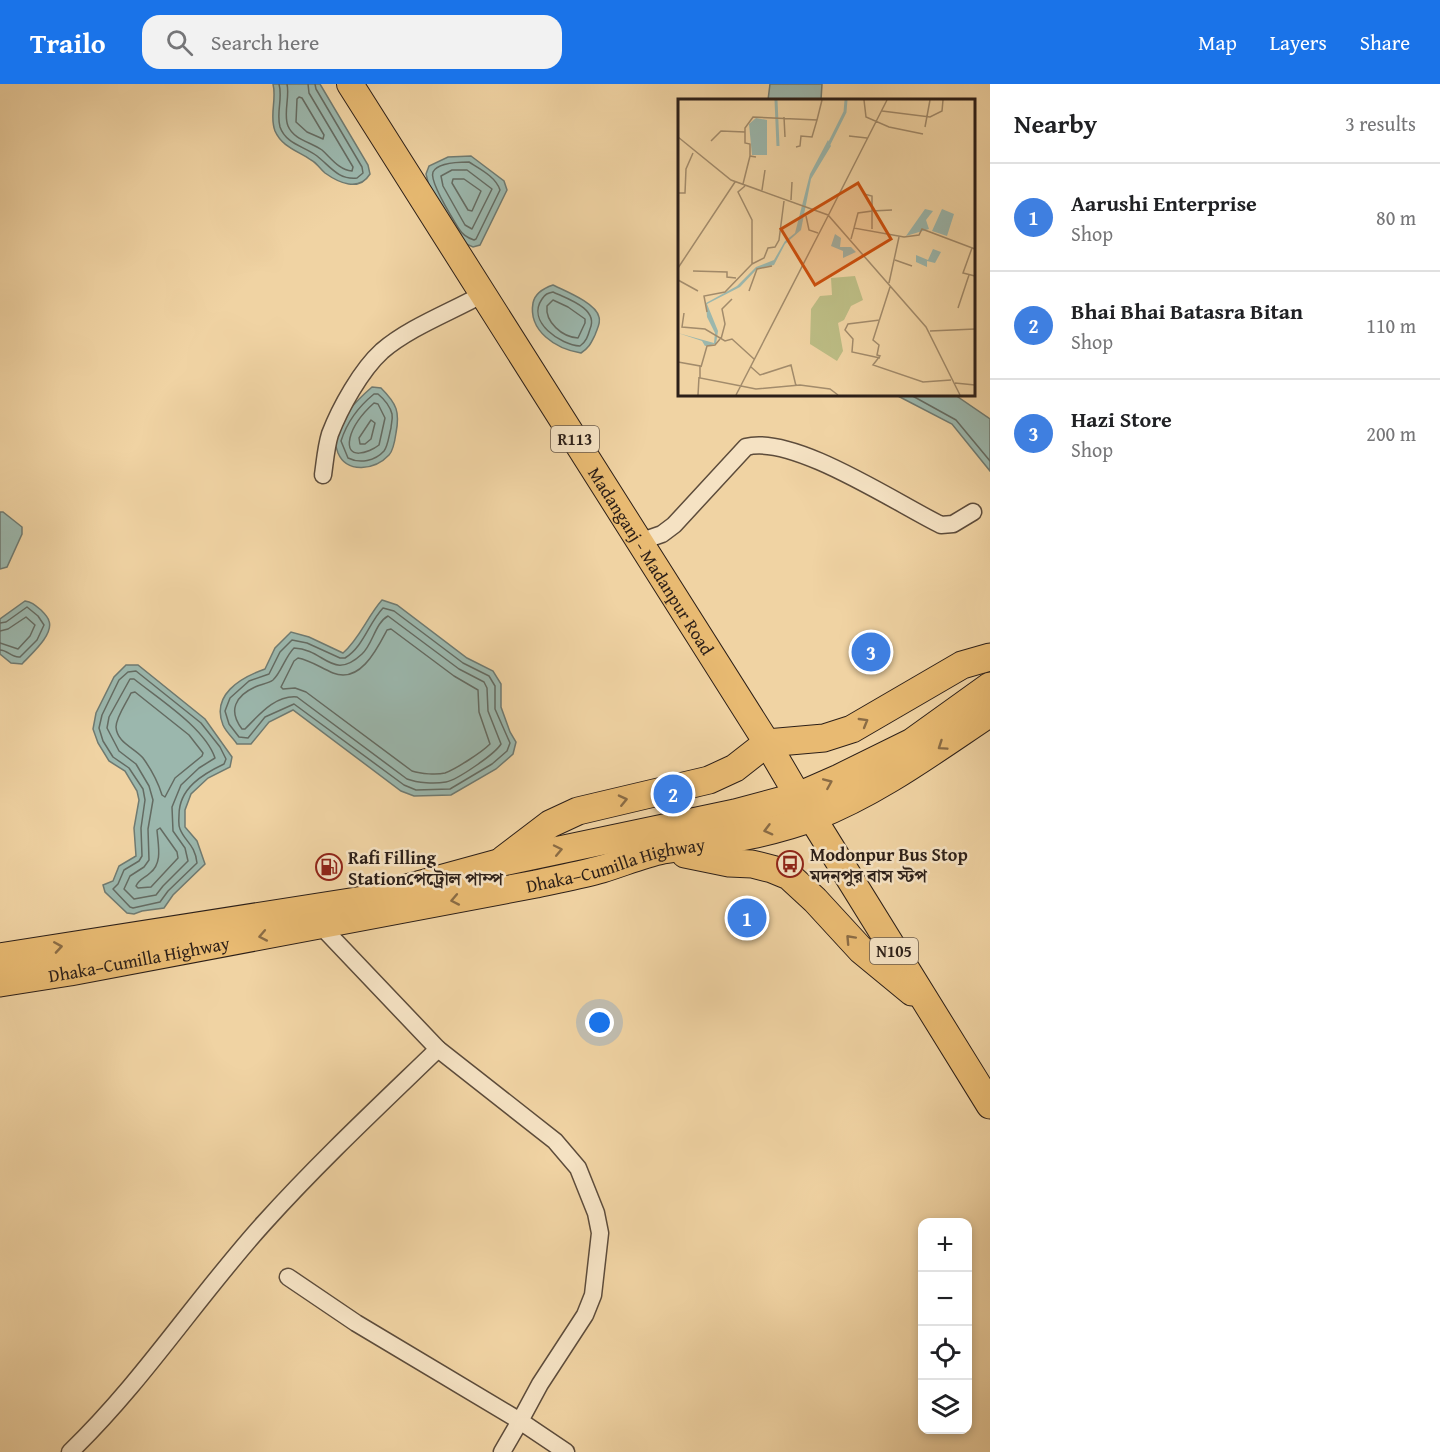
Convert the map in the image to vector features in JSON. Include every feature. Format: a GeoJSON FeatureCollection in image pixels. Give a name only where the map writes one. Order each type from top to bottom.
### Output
{"type":"FeatureCollection","features":[{"type":"Feature","properties":{"kind":"highway"},"geometry":{"type":"LineString","coordinates":[[498,863],[550,824],[578,811],[709,780],[735,768],[767,743],[824,738],[852,729],[962,664],[990,657]]}},
{"type":"Feature","properties":{"kind":"highway","name":"Dhaka–Cumilla Highway"},"geometry":{"type":"LineString","coordinates":[[0,983],[70,972],[536,884],[600,870],[662,850],[683,848],[755,833],[805,807],[840,778],[912,742],[990,687]]}},
{"type":"Feature","properties":{"kind":"highway","name":"Dhaka–Cumilla Highway"},"geometry":{"type":"LineString","coordinates":[[0,957],[166,927],[363,900],[498,863],[735,813],[850,802],[899,775],[990,712]]}},
{"type":"Feature","properties":{"kind":"highway","name":"N105"},"geometry":{"type":"LineString","coordinates":[[805,807],[990,1105]]}},
{"type":"Feature","properties":{"kind":"highway"},"geometry":{"type":"LineString","coordinates":[[662,850],[729,863],[752,864],[789,876],[815,900],[861,950],[927,1004]]}},
{"type":"Feature","properties":{"kind":"main road","name":"Madanganj - Madanpur Road"},"geometry":{"type":"LineString","coordinates":[[352,85],[767,743],[805,807]]}},
{"type":"Feature","properties":{"kind":"street"},"geometry":{"type":"LineString","coordinates":[[323,475],[331,434],[347,399],[373,361],[405,335],[483,294]]}},
{"type":"Feature","properties":{"kind":"street"},"geometry":{"type":"LineString","coordinates":[[639,542],[662,534],[674,525],[746,447],[757,444],[818,460],[941,525],[953,524],[973,512]]}},
{"type":"Feature","properties":{"kind":"street"},"geometry":{"type":"LineString","coordinates":[[320,925],[438,1049],[555,1141],[578,1168],[596,1213],[600,1233],[593,1295],[585,1315],[540,1384],[502,1452]]}},
{"type":"Feature","properties":{"kind":"street"},"geometry":{"type":"LineString","coordinates":[[69,1452],[129,1389],[163,1344],[264,1223],[438,1049]]}},
{"type":"Feature","properties":{"kind":"street"},"geometry":{"type":"LineString","coordinates":[[288,1277],[356,1323],[520,1421],[566,1452]]}},
{"type":"Feature","properties":{"kind":"water"},"geometry":{"type":"Polygon","coordinates":[[[273,84],[320,84],[368,165],[370,174],[365,180],[349,184],[336,180],[313,161],[282,141],[273,125],[273,84]]]}},
{"type":"Feature","properties":{"kind":"water"},"geometry":{"type":"Polygon","coordinates":[[[770,84],[822,84],[821,99],[768,99],[770,84]]]}},
{"type":"Feature","properties":{"kind":"water"},"geometry":{"type":"Polygon","coordinates":[[[471,156],[504,181],[507,190],[480,245],[473,247],[464,243],[430,190],[426,174],[429,166],[448,157],[471,156]]]}},
{"type":"Feature","properties":{"kind":"water"},"geometry":{"type":"Polygon","coordinates":[[[553,285],[586,302],[597,312],[599,324],[594,338],[581,353],[554,343],[539,330],[535,322],[534,299],[540,291],[553,285]]]}},
{"type":"Feature","properties":{"kind":"water"},"geometry":{"type":"Polygon","coordinates":[[[372,387],[381,388],[396,409],[398,419],[393,448],[383,460],[376,464],[362,468],[354,467],[342,460],[337,451],[335,439],[344,417],[372,387]]]}},
{"type":"Feature","properties":{"kind":"water"},"geometry":{"type":"Polygon","coordinates":[[[898,396],[956,396],[990,419],[990,471],[952,424],[898,396]]]}},
{"type":"Feature","properties":{"kind":"water"},"geometry":{"type":"Polygon","coordinates":[[[0,512],[22,527],[22,534],[7,567],[0,569],[0,512]]]}},
{"type":"Feature","properties":{"kind":"water"},"geometry":{"type":"Polygon","coordinates":[[[382,600],[397,605],[467,658],[493,671],[501,684],[501,707],[516,742],[513,754],[496,769],[451,795],[414,796],[401,791],[293,710],[269,722],[251,744],[237,744],[223,725],[220,714],[224,696],[246,677],[265,669],[275,648],[291,632],[309,637],[343,653],[382,600]]]}},
{"type":"Feature","properties":{"kind":"water"},"geometry":{"type":"Polygon","coordinates":[[[25,601],[43,612],[50,626],[45,638],[22,664],[11,663],[0,654],[0,619],[25,601]]]}},
{"type":"Feature","properties":{"kind":"water"},"geometry":{"type":"Polygon","coordinates":[[[126,665],[138,665],[205,719],[232,757],[230,767],[208,778],[191,794],[185,810],[185,827],[197,841],[205,864],[173,895],[164,908],[134,914],[127,913],[105,892],[103,885],[113,881],[119,866],[136,856],[134,828],[139,800],[137,791],[125,771],[109,761],[93,729],[96,713],[114,677],[126,665]]]}},
{"type":"Feature","properties":{"kind":"place","name":"Hazi Store"},"geometry":{"type":"Point","coordinates":[871,652]}},
{"type":"Feature","properties":{"kind":"place","name":"Bhai Bhai Batasra Bitan"},"geometry":{"type":"Point","coordinates":[673,794]}},
{"type":"Feature","properties":{"kind":"place","name":"Modonpur Bus Stop মদনপুর বাস স্টপ"},"geometry":{"type":"Point","coordinates":[790,864]}},
{"type":"Feature","properties":{"kind":"place","name":"Rafi Filling Stationপেট্রোল পাম্প"},"geometry":{"type":"Point","coordinates":[329,867]}},
{"type":"Feature","properties":{"kind":"place","name":"Aarushi Enterprise"},"geometry":{"type":"Point","coordinates":[747,918]}}]}
